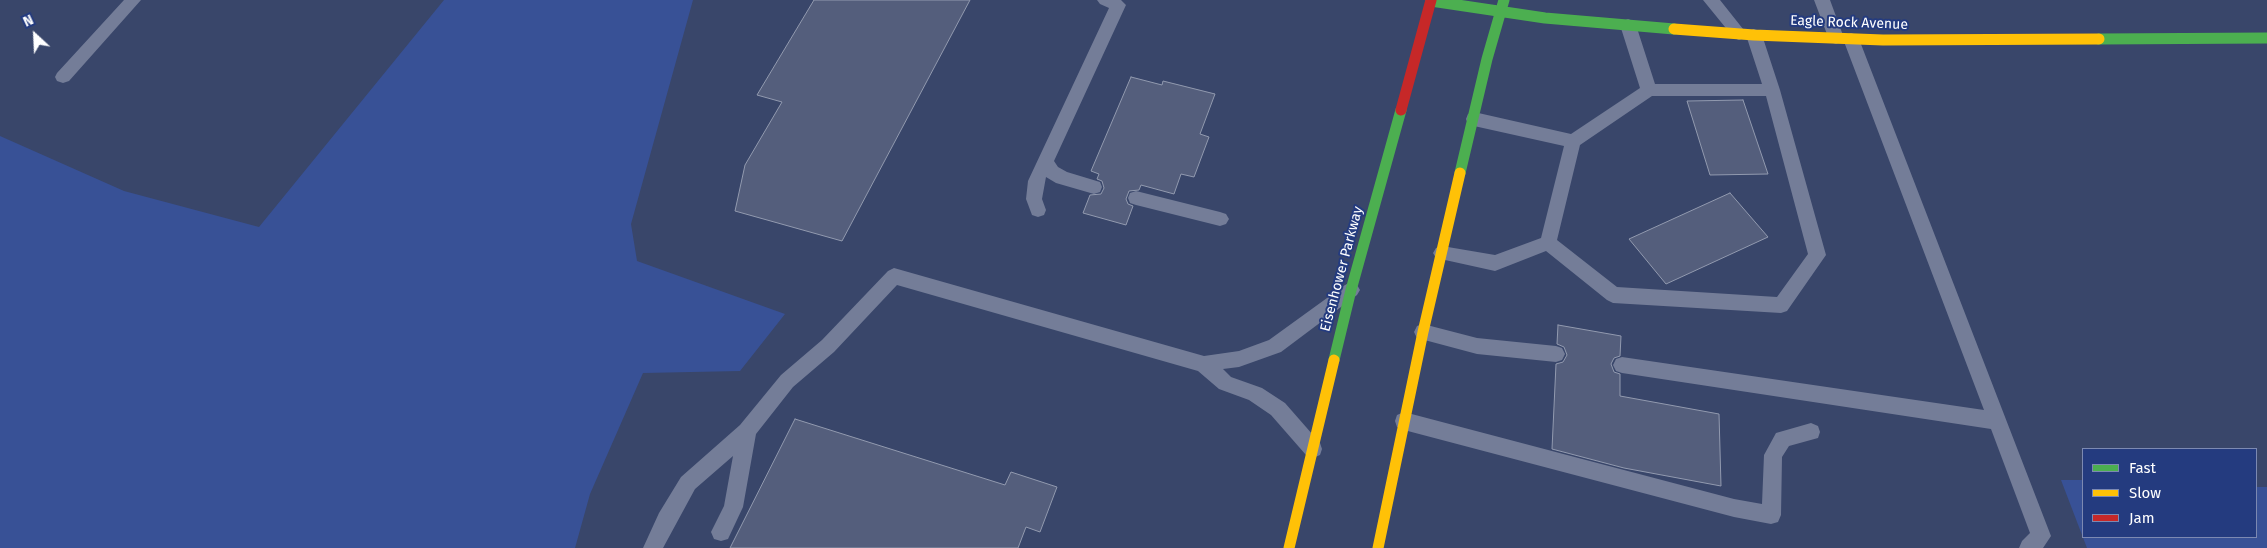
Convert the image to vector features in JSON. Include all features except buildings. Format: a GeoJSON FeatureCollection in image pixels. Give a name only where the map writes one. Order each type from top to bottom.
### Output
{"type":"FeatureCollection","features":[{"type":"Feature","properties":{"kind":"main road","name":"Eagle Rock Avenue"},"geometry":{"type":"LineString","coordinates":[[1431,0],[1501,12],[1628,25],[1747,34],[1844,38],[2267,38]]}},
{"type":"Feature","properties":{"kind":"main road","name":"Eisenhower Parkway"},"geometry":{"type":"LineString","coordinates":[[1289,548],[1351,290],[1431,0]]}},
{"type":"Feature","properties":{"kind":"main road"},"geometry":{"type":"LineString","coordinates":[[1378,548],[1423,332],[1487,59],[1504,0]]}},
{"type":"Feature","properties":{"kind":"lane"},"geometry":{"type":"LineString","coordinates":[[63,77],[133,0]]}},
{"type":"Feature","properties":{"kind":"lane"},"geometry":{"type":"LineString","coordinates":[[1548,243],[1614,294],[1781,305],[1817,255],[1772,90],[1747,34],[1711,0]]}},
{"type":"Feature","properties":{"kind":"lane"},"geometry":{"type":"LineString","coordinates":[[1822,0],[1844,38],[2018,472],[2041,536],[2029,548]]}},
{"type":"Feature","properties":{"kind":"lane"},"geometry":{"type":"LineString","coordinates":[[1038,210],[1034,199],[1036,181],[1112,2]]}},
{"type":"Feature","properties":{"kind":"lane"},"geometry":{"type":"LineString","coordinates":[[1628,25],[1649,90]]}},
{"type":"Feature","properties":{"kind":"lane"},"geometry":{"type":"LineString","coordinates":[[1548,243],[1573,141],[1649,90],[1772,90]]}},
{"type":"Feature","properties":{"kind":"lane"},"geometry":{"type":"LineString","coordinates":[[1474,119],[1573,141]]}},
{"type":"Feature","properties":{"kind":"lane"},"geometry":{"type":"LineString","coordinates":[[1044,162],[1052,172],[1062,178],[1094,187]]}},
{"type":"Feature","properties":{"kind":"lane"},"geometry":{"type":"LineString","coordinates":[[1136,198],[1220,219]]}},
{"type":"Feature","properties":{"kind":"lane"},"geometry":{"type":"LineString","coordinates":[[1442,252],[1495,263],[1548,243]]}},
{"type":"Feature","properties":{"kind":"lane"},"geometry":{"type":"LineString","coordinates":[[653,548],[666,520],[688,483],[747,431],[787,381],[828,346],[894,276],[1204,364],[1239,358],[1275,346],[1351,290]]}},
{"type":"Feature","properties":{"kind":"lane"},"geometry":{"type":"LineString","coordinates":[[1423,332],[1477,346],[1556,354]]}},
{"type":"Feature","properties":{"kind":"lane"},"geometry":{"type":"LineString","coordinates":[[1204,364],[1225,383],[1256,394],[1278,409],[1313,449]]}},
{"type":"Feature","properties":{"kind":"lane"},"geometry":{"type":"LineString","coordinates":[[1622,366],[1998,421]]}},
{"type":"Feature","properties":{"kind":"lane"},"geometry":{"type":"LineString","coordinates":[[1404,421],[1734,508],[1771,516],[1773,455],[1783,439],[1811,432]]}},
{"type":"Feature","properties":{"kind":"lane"},"geometry":{"type":"LineString","coordinates":[[721,532],[732,507],[747,431]]}},
{"type":"Feature","properties":{"kind":"shaded area"},"geometry":{"type":"Polygon","coordinates":[[[444,0],[693,0],[631,224],[637,261],[785,314],[740,371],[643,373],[590,494],[575,548],[0,548],[0,136],[124,191],[259,227],[444,0]]]}},
{"type":"Feature","properties":{"kind":"shaded area"},"geometry":{"type":"Polygon","coordinates":[[[2061,480],[2082,480],[2082,535],[2061,480]]]}},
{"type":"Feature","properties":{"kind":"shaded area"},"geometry":{"type":"Polygon","coordinates":[[[2257,487],[2267,487],[2267,548],[2087,548],[2083,538],[2257,538],[2257,487]]]}},
{"type":"Feature","properties":{"kind":"traffic: fast"},"geometry":{"type":"LineString","coordinates":[[1460,173],[1487,59],[1504,0]]}},
{"type":"Feature","properties":{"kind":"traffic: fast"},"geometry":{"type":"LineString","coordinates":[[1431,1],[1545,18],[1674,29]]}},
{"type":"Feature","properties":{"kind":"traffic: fast"},"geometry":{"type":"LineString","coordinates":[[2099,39],[2267,38]]}},
{"type":"Feature","properties":{"kind":"traffic: fast"},"geometry":{"type":"LineString","coordinates":[[1334,360],[1351,290],[1401,110]]}},
{"type":"Feature","properties":{"kind":"traffic: slow"},"geometry":{"type":"LineString","coordinates":[[1674,29],[1754,35],[1883,40],[2099,39]]}},
{"type":"Feature","properties":{"kind":"traffic: slow"},"geometry":{"type":"LineString","coordinates":[[1378,548],[1423,332],[1460,173]]}},
{"type":"Feature","properties":{"kind":"traffic: slow"},"geometry":{"type":"LineString","coordinates":[[1289,548],[1334,360]]}},
{"type":"Feature","properties":{"kind":"traffic: jam"},"geometry":{"type":"LineString","coordinates":[[1401,110],[1431,0]]}}]}
